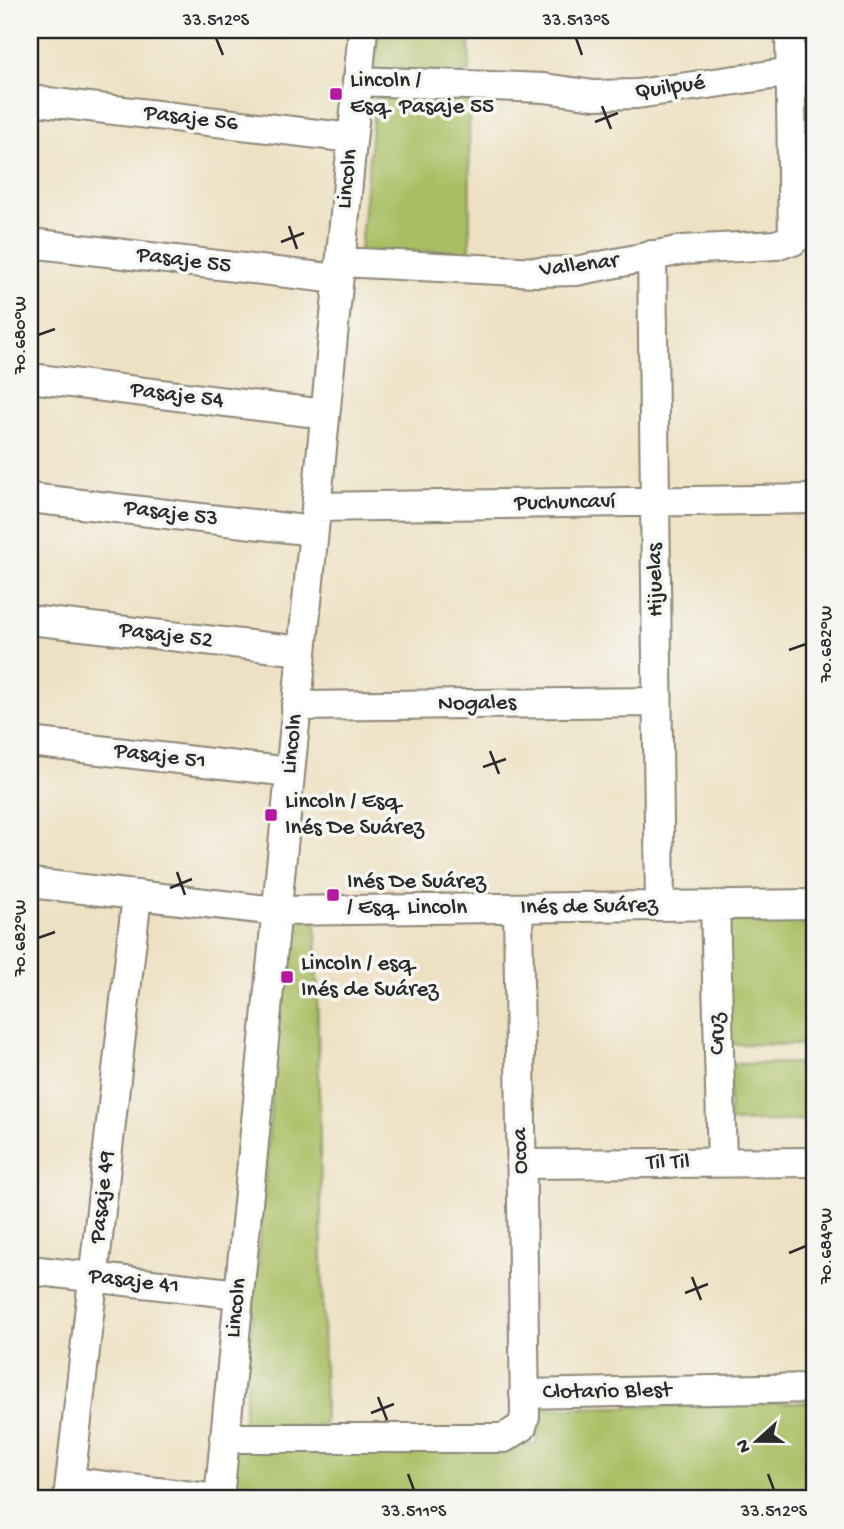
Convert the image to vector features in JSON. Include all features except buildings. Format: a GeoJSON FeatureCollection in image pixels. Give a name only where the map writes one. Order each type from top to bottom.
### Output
{"type":"FeatureCollection","features":[{"type":"Feature","properties":{"kind":"street","name":"Lincoln"},"geometry":{"type":"LineString","coordinates":[[218,1499],[363,30]]}},
{"type":"Feature","properties":{"kind":"street"},"geometry":{"type":"LineString","coordinates":[[790,30],[802,70],[804,236]]}},
{"type":"Feature","properties":{"kind":"street","name":"Quilpué"},"geometry":{"type":"LineString","coordinates":[[357,81],[544,88],[594,95],[637,94],[802,70]]}},
{"type":"Feature","properties":{"kind":"street","name":"Pasaje 56"},"geometry":{"type":"LineString","coordinates":[[30,100],[352,138]]}},
{"type":"Feature","properties":{"kind":"street","name":"Vallenar"},"geometry":{"type":"LineString","coordinates":[[339,271],[556,272],[595,268],[652,255],[804,236]]}},
{"type":"Feature","properties":{"kind":"street","name":"Pasaje 55"},"geometry":{"type":"LineString","coordinates":[[30,243],[339,271]]}},
{"type":"Feature","properties":{"kind":"street","name":"Hijuelas"},"geometry":{"type":"LineString","coordinates":[[652,255],[660,906]]}},
{"type":"Feature","properties":{"kind":"street","name":"Pasaje 54"},"geometry":{"type":"LineString","coordinates":[[30,378],[325,414]]}},
{"type":"Feature","properties":{"kind":"street","name":"Pasaje 53"},"geometry":{"type":"LineString","coordinates":[[30,498],[314,519]]}},
{"type":"Feature","properties":{"kind":"street","name":"Puchuncaví"},"geometry":{"type":"LineString","coordinates":[[314,519],[655,501],[814,499]]}},
{"type":"Feature","properties":{"kind":"street","name":"Pasaje 52"},"geometry":{"type":"LineString","coordinates":[[30,620],[302,651]]}},
{"type":"Feature","properties":{"kind":"street","name":"Nogales"},"geometry":{"type":"LineString","coordinates":[[296,706],[657,702]]}},
{"type":"Feature","properties":{"kind":"street","name":"Pasaje 51"},"geometry":{"type":"LineString","coordinates":[[30,742],[290,772]]}},
{"type":"Feature","properties":{"kind":"street","name":"Inés de Suárez"},"geometry":{"type":"LineString","coordinates":[[30,883],[277,911],[814,904]]}},
{"type":"Feature","properties":{"kind":"street","name":"Pasaje 49"},"geometry":{"type":"LineString","coordinates":[[70,1491],[137,895]]}},
{"type":"Feature","properties":{"kind":"street","name":"Cruz"},"geometry":{"type":"LineString","coordinates":[[715,905],[722,1162]]}},
{"type":"Feature","properties":{"kind":"street","name":"Ocoa"},"geometry":{"type":"LineString","coordinates":[[518,908],[524,1394]]}},
{"type":"Feature","properties":{"kind":"street","name":"Til Til"},"geometry":{"type":"LineString","coordinates":[[521,1164],[814,1162]]}},
{"type":"Feature","properties":{"kind":"street","name":"Pasaje 41"},"geometry":{"type":"LineString","coordinates":[[30,1270],[239,1294]]}},
{"type":"Feature","properties":{"kind":"street","name":"Clotario Blest"},"geometry":{"type":"LineString","coordinates":[[224,1438],[505,1438],[522,1427],[524,1394],[814,1388]]}},
{"type":"Feature","properties":{"kind":"street"},"geometry":{"type":"LineString","coordinates":[[70,1491],[218,1499]]}},
{"type":"Feature","properties":{"kind":"green space"},"geometry":{"type":"Polygon","coordinates":[[[379,30],[469,30],[470,73],[374,72],[379,30]]]}},
{"type":"Feature","properties":{"kind":"green space"},"geometry":{"type":"Polygon","coordinates":[[[469,95],[470,252],[360,251],[375,98],[469,95]]]}},
{"type":"Feature","properties":{"kind":"green space"},"geometry":{"type":"Polygon","coordinates":[[[726,912],[814,913],[814,1045],[725,1044],[726,912]]]}},
{"type":"Feature","properties":{"kind":"green space"},"geometry":{"type":"Polygon","coordinates":[[[287,921],[316,921],[325,1425],[243,1427],[287,921]]]}},
{"type":"Feature","properties":{"kind":"green space"},"geometry":{"type":"Polygon","coordinates":[[[814,1063],[814,1120],[730,1122],[729,1064],[814,1063]]]}},
{"type":"Feature","properties":{"kind":"green space"},"geometry":{"type":"Polygon","coordinates":[[[814,1402],[814,1499],[231,1499],[237,1449],[537,1444],[541,1409],[814,1402]]]}},
{"type":"Feature","properties":{"kind":"place","name":"Lincoln / Esq. Pasaje 55"},"geometry":{"type":"Point","coordinates":[336,94]}},
{"type":"Feature","properties":{"kind":"place","name":"Lincoln / Esq. Inés De Suárez"},"geometry":{"type":"Point","coordinates":[271,815]}},
{"type":"Feature","properties":{"kind":"place","name":"Inés De Suárez / Esq. Lincoln"},"geometry":{"type":"Point","coordinates":[333,895]}},
{"type":"Feature","properties":{"kind":"place","name":"Lincoln / esq. Inés de Suárez"},"geometry":{"type":"Point","coordinates":[287,977]}}]}
